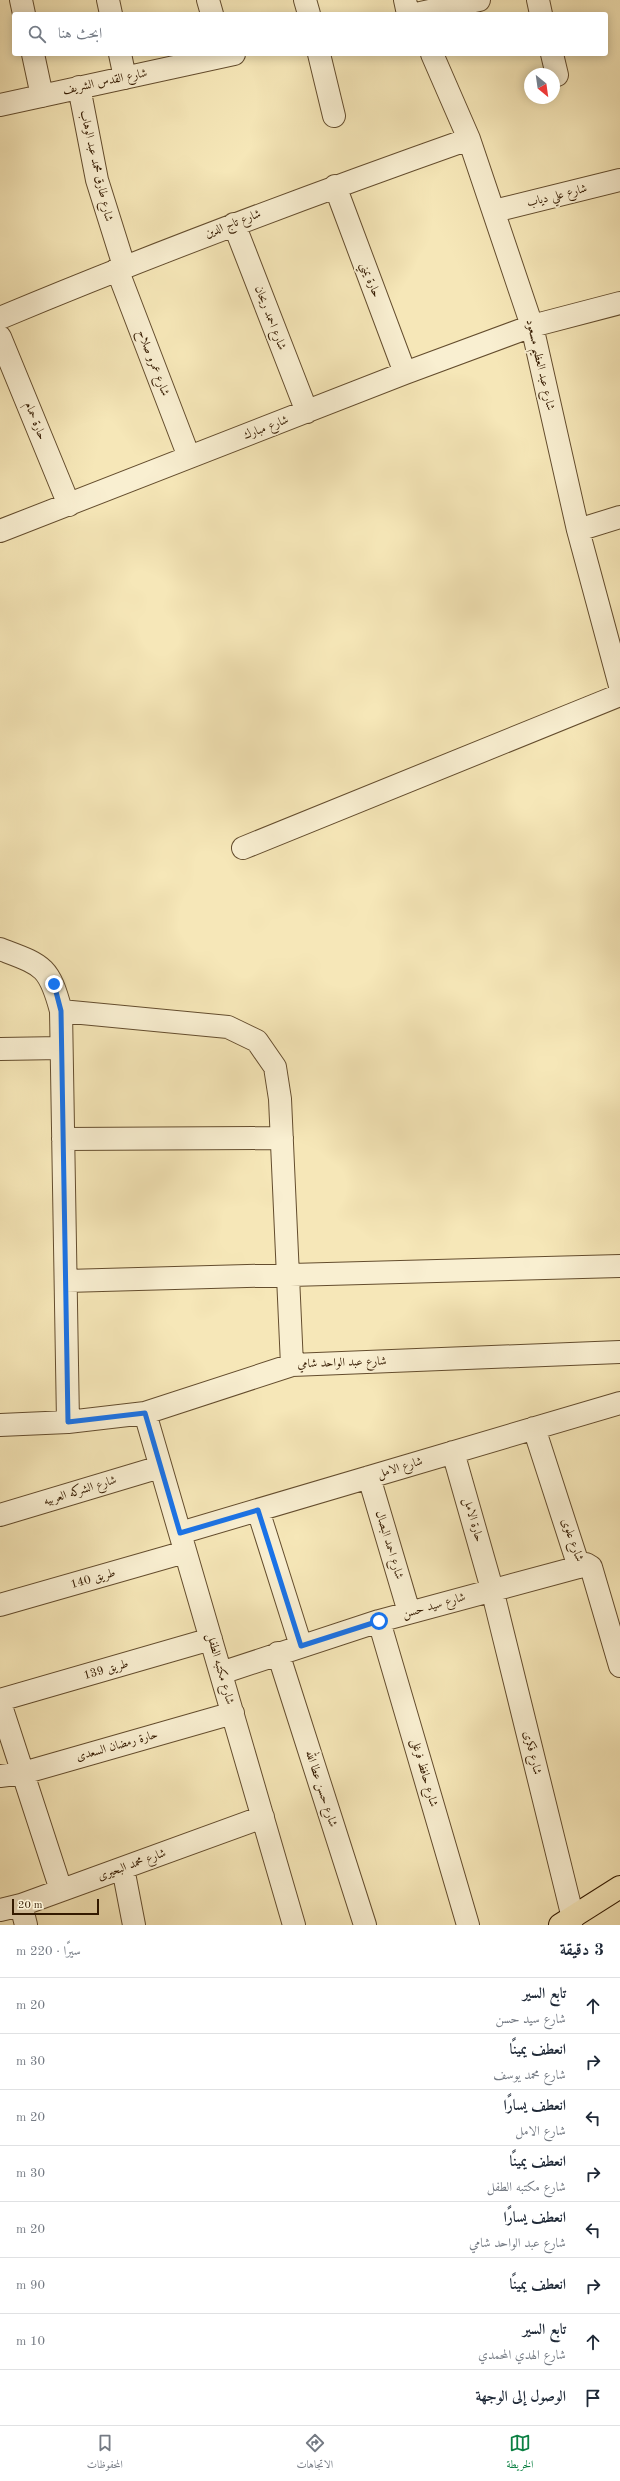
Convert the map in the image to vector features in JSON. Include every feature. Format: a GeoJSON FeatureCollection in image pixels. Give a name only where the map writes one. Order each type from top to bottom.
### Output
{"type":"FeatureCollection","features":[{"type":"Feature","properties":{"kind":"main road"},"geometry":{"type":"LineString","coordinates":[[567,1921],[620,1887]]}},
{"type":"Feature","properties":{"kind":"street"},"geometry":{"type":"LineString","coordinates":[[21,0],[24,12]]}},
{"type":"Feature","properties":{"kind":"street"},"geometry":{"type":"LineString","coordinates":[[108,0],[111,12]]}},
{"type":"Feature","properties":{"kind":"street"},"geometry":{"type":"LineString","coordinates":[[208,0],[211,12]]}},
{"type":"Feature","properties":{"kind":"street"},"geometry":{"type":"LineString","coordinates":[[306,0],[309,12]]}},
{"type":"Feature","properties":{"kind":"street"},"geometry":{"type":"LineString","coordinates":[[405,0],[408,12]]}},
{"type":"Feature","properties":{"kind":"street"},"geometry":{"type":"LineString","coordinates":[[425,12],[479,0]]}},
{"type":"Feature","properties":{"kind":"street"},"geometry":{"type":"LineString","coordinates":[[538,0],[541,12]]}},
{"type":"Feature","properties":{"kind":"street"},"geometry":{"type":"LineString","coordinates":[[33,56],[42,96]]}},
{"type":"Feature","properties":{"kind":"street"},"geometry":{"type":"LineString","coordinates":[[120,56],[125,78]]}},
{"type":"Feature","properties":{"kind":"street","name":"شارع القدس الشريف"},"geometry":{"type":"LineString","coordinates":[[0,105],[222,56]]}},
{"type":"Feature","properties":{"kind":"street"},"geometry":{"type":"LineString","coordinates":[[319,56],[334,116]]}},
{"type":"Feature","properties":{"kind":"street","name":"شارع عبد العظيم مسعود"},"geometry":{"type":"LineString","coordinates":[[433,56],[469,139],[532,326],[578,530],[614,638],[620,686]]}},
{"type":"Feature","properties":{"kind":"street"},"geometry":{"type":"LineString","coordinates":[[552,56],[555,68]]}},
{"type":"Feature","properties":{"kind":"street","name":"شارع طارق محمد عبد الوهاب"},"geometry":{"type":"LineString","coordinates":[[79,87],[97,180],[121,268]]}},
{"type":"Feature","properties":{"kind":"street","name":"شارع تاج الدين"},"geometry":{"type":"LineString","coordinates":[[0,318],[121,268],[234,224],[335,186],[469,139]]}},
{"type":"Feature","properties":{"kind":"street","name":"شارع علي دياب"},"geometry":{"type":"LineString","coordinates":[[494,211],[620,180]]}},
{"type":"Feature","properties":{"kind":"street","name":"حارة يمني"},"geometry":{"type":"LineString","coordinates":[[335,186],[405,373]]}},
{"type":"Feature","properties":{"kind":"street","name":"شارع احمد ريحان"},"geometry":{"type":"LineString","coordinates":[[234,224],[307,412]]}},
{"type":"Feature","properties":{"kind":"street","name":"شارع عمرو صلاح"},"geometry":{"type":"LineString","coordinates":[[121,268],[189,457]]}},
{"type":"Feature","properties":{"kind":"street","name":"شارع مبارك"},"geometry":{"type":"LineString","coordinates":[[0,532],[405,373],[532,326],[620,303]]}},
{"type":"Feature","properties":{"kind":"street","name":"حارة حمام"},"geometry":{"type":"LineString","coordinates":[[0,337],[69,505]]}},
{"type":"Feature","properties":{"kind":"street"},"geometry":{"type":"LineString","coordinates":[[578,530],[620,517]]}},
{"type":"Feature","properties":{"kind":"street"},"geometry":{"type":"LineString","coordinates":[[243,848],[620,695]]}},
{"type":"Feature","properties":{"kind":"street"},"geometry":{"type":"LineString","coordinates":[[0,949],[33,962],[42,968],[54,984],[61,1011],[68,1422]]}},
{"type":"Feature","properties":{"kind":"street"},"geometry":{"type":"LineString","coordinates":[[61,1011],[228,1027],[256,1041],[275,1067],[280,1099],[292,1364]]}},
{"type":"Feature","properties":{"kind":"street"},"geometry":{"type":"LineString","coordinates":[[0,1049],[61,1048]]}},
{"type":"Feature","properties":{"kind":"street"},"geometry":{"type":"LineString","coordinates":[[63,1139],[282,1138]]}},
{"type":"Feature","properties":{"kind":"street"},"geometry":{"type":"LineString","coordinates":[[66,1281],[620,1266]]}},
{"type":"Feature","properties":{"kind":"street","name":"شارع عبد الواحد شامي"},"geometry":{"type":"LineString","coordinates":[[0,1425],[68,1422],[145,1413],[292,1364],[620,1352]]}},
{"type":"Feature","properties":{"kind":"street","name":"شارع الامل"},"geometry":{"type":"LineString","coordinates":[[183,1543],[258,1510],[620,1403]]}},
{"type":"Feature","properties":{"kind":"street","name":"شارع مكتبه الطفل"},"geometry":{"type":"LineString","coordinates":[[145,1413],[294,1925]]}},
{"type":"Feature","properties":{"kind":"street","name":"شارع علوى"},"geometry":{"type":"LineString","coordinates":[[534,1428],[579,1567],[586,1564],[592,1567],[620,1666]]}},
{"type":"Feature","properties":{"kind":"street","name":"حارة الامل"},"geometry":{"type":"LineString","coordinates":[[453,1452],[492,1589]]}},
{"type":"Feature","properties":{"kind":"street","name":"شارع الشركه العربيه"},"geometry":{"type":"LineString","coordinates":[[0,1515],[160,1466]]}},
{"type":"Feature","properties":{"kind":"street","name":"شارع احمد البصال"},"geometry":{"type":"LineString","coordinates":[[369,1477],[409,1612]]}},
{"type":"Feature","properties":{"kind":"street"},"geometry":{"type":"LineString","coordinates":[[258,1510],[301,1646]]}},
{"type":"Feature","properties":{"kind":"street","name":"طريق 140"},"geometry":{"type":"LineString","coordinates":[[0,1605],[183,1543]]}},
{"type":"Feature","properties":{"kind":"street","name":"شارع سيد حسن"},"geometry":{"type":"LineString","coordinates":[[221,1673],[278,1653],[409,1612],[579,1567]]}},
{"type":"Feature","properties":{"kind":"street","name":"شارع فكرى"},"geometry":{"type":"LineString","coordinates":[[492,1589],[567,1921]]}},
{"type":"Feature","properties":{"kind":"street","name":"شارع حافظ فرغلى"},"geometry":{"type":"LineString","coordinates":[[379,1621],[468,1925]]}},
{"type":"Feature","properties":{"kind":"street","name":"طريق 139"},"geometry":{"type":"LineString","coordinates":[[0,1701],[211,1639]]}},
{"type":"Feature","properties":{"kind":"street","name":"شارع حسن عطا الله"},"geometry":{"type":"LineString","coordinates":[[278,1653],[365,1925]]}},
{"type":"Feature","properties":{"kind":"street"},"geometry":{"type":"LineString","coordinates":[[0,1701],[61,1890]]}},
{"type":"Feature","properties":{"kind":"street","name":"حارة رمضان السعدى"},"geometry":{"type":"LineString","coordinates":[[0,1776],[23,1773],[233,1713]]}},
{"type":"Feature","properties":{"kind":"street","name":"شارع محمد البحيرى"},"geometry":{"type":"LineString","coordinates":[[0,1910],[23,1915],[61,1890],[263,1817]]}},
{"type":"Feature","properties":{"kind":"street"},"geometry":{"type":"LineString","coordinates":[[123,1868],[134,1925]]}},
{"type":"Feature","properties":{"kind":"route"},"geometry":{"type":"LineString","coordinates":[[54,984],[61,1011],[68,1422],[145,1413],[180,1533],[258,1510],[301,1646],[379,1621]]}}]}
